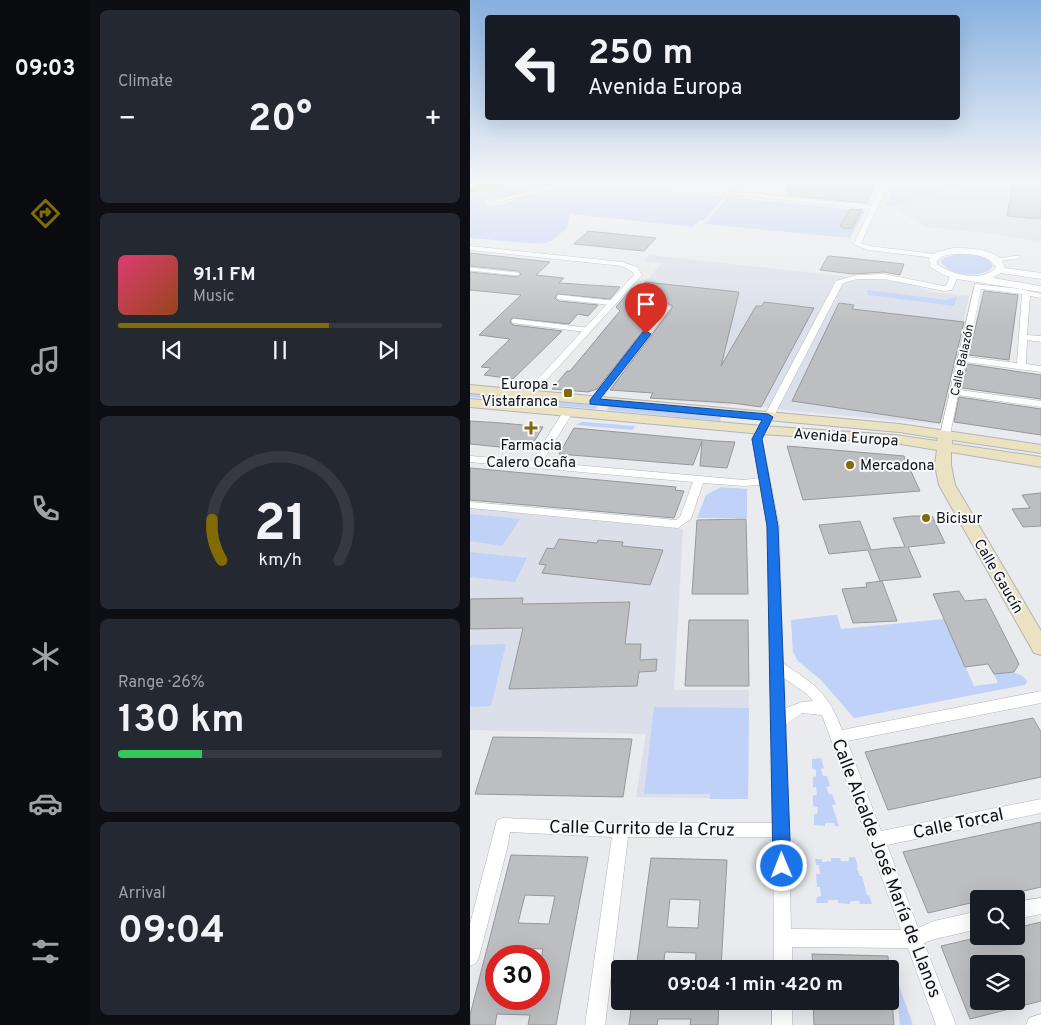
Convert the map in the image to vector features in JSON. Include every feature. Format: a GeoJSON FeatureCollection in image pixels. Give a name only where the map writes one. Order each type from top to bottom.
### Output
{"type":"FeatureCollection","features":[{"type":"Feature","properties":{"kind":"main road","name":"Avenida Europa"},"geometry":{"type":"LineString","coordinates":[[470,389],[594,402],[895,440],[945,441],[1041,449]]}},
{"type":"Feature","properties":{"kind":"main road","name":"Avenida Europa"},"geometry":{"type":"LineString","coordinates":[[470,402],[568,412],[765,424]]}},
{"type":"Feature","properties":{"kind":"main road","name":"Avenida Europa"},"geometry":{"type":"LineString","coordinates":[[945,441],[1041,462]]}},
{"type":"Feature","properties":{"kind":"main road","name":"Calle Gaucín"},"geometry":{"type":"LineString","coordinates":[[945,441],[943,464],[948,485],[1041,648]]}},
{"type":"Feature","properties":{"kind":"street"},"geometry":{"type":"LineString","coordinates":[[862,230],[857,241],[860,246],[935,256],[953,251],[970,251],[997,260],[1000,267],[999,270]]}},
{"type":"Feature","properties":{"kind":"street"},"geometry":{"type":"LineString","coordinates":[[470,248],[632,266],[638,275],[528,395]]}},
{"type":"Feature","properties":{"kind":"street"},"geometry":{"type":"LineString","coordinates":[[935,256],[932,260],[937,270],[976,282],[1041,296]]}},
{"type":"Feature","properties":{"kind":"street"},"geometry":{"type":"LineString","coordinates":[[976,282],[999,270],[1041,276]]}},
{"type":"Feature","properties":{"kind":"street"},"geometry":{"type":"LineString","coordinates":[[783,960],[779,722],[772,518],[757,439],[840,281],[858,276],[868,276],[910,281],[927,287],[941,289],[949,288],[954,276]]}},
{"type":"Feature","properties":{"kind":"street"},"geometry":{"type":"LineString","coordinates":[[976,282],[1041,289]]}},
{"type":"Feature","properties":{"kind":"street","name":"Calle Balazón"},"geometry":{"type":"LineString","coordinates":[[945,441],[976,282]]}},
{"type":"Feature","properties":{"kind":"street"},"geometry":{"type":"LineString","coordinates":[[1021,366],[1026,293]]}},
{"type":"Feature","properties":{"kind":"street"},"geometry":{"type":"LineString","coordinates":[[594,402],[667,307]]}},
{"type":"Feature","properties":{"kind":"street"},"geometry":{"type":"LineString","coordinates":[[1022,337],[1041,339]]}},
{"type":"Feature","properties":{"kind":"street"},"geometry":{"type":"LineString","coordinates":[[962,359],[1041,369]]}},
{"type":"Feature","properties":{"kind":"street"},"geometry":{"type":"LineString","coordinates":[[955,392],[1041,404]]}},
{"type":"Feature","properties":{"kind":"street"},"geometry":{"type":"LineString","coordinates":[[534,465],[568,412]]}},
{"type":"Feature","properties":{"kind":"street"},"geometry":{"type":"LineString","coordinates":[[470,459],[744,483],[764,481]]}},
{"type":"Feature","properties":{"kind":"street"},"geometry":{"type":"LineString","coordinates":[[470,504],[678,524],[685,519],[699,479]]}},
{"type":"Feature","properties":{"kind":"street","name":"Calle Alcalde José María de Llanos"},"geometry":{"type":"LineString","coordinates":[[776,665],[812,690],[828,711],[946,1025]]}},
{"type":"Feature","properties":{"kind":"street"},"geometry":{"type":"LineString","coordinates":[[837,737],[1041,697]]}},
{"type":"Feature","properties":{"kind":"street"},"geometry":{"type":"LineString","coordinates":[[779,722],[790,712],[801,707],[815,706],[828,711]]}},
{"type":"Feature","properties":{"kind":"street","name":"Calle Torcal"},"geometry":{"type":"LineString","coordinates":[[876,840],[1041,806]]}},
{"type":"Feature","properties":{"kind":"street","name":"Calle Currito de la Cruz"},"geometry":{"type":"LineString","coordinates":[[470,957],[499,849],[503,825],[621,830],[781,830]]}},
{"type":"Feature","properties":{"kind":"street"},"geometry":{"type":"LineString","coordinates":[[595,1025],[621,830]]}},
{"type":"Feature","properties":{"kind":"street"},"geometry":{"type":"LineString","coordinates":[[1025,910],[1041,906]]}},
{"type":"Feature","properties":{"kind":"street"},"geometry":{"type":"LineString","coordinates":[[784,938],[913,939],[934,930],[970,922]]}},
{"type":"Feature","properties":{"kind":"street"},"geometry":{"type":"LineString","coordinates":[[782,1010],[782,1025]]}},
{"type":"Feature","properties":{"kind":"street"},"geometry":{"type":"LineString","coordinates":[[1036,1025],[1041,1024]]}},
{"type":"Feature","properties":{"kind":"lane"},"geometry":{"type":"LineString","coordinates":[[997,260],[1018,257]]}},
{"type":"Feature","properties":{"kind":"lane"},"geometry":{"type":"LineString","coordinates":[[470,269],[518,274]]}},
{"type":"Feature","properties":{"kind":"lane"},"geometry":{"type":"LineString","coordinates":[[560,297],[613,302]]}},
{"type":"Feature","properties":{"kind":"lane"},"geometry":{"type":"LineString","coordinates":[[514,321],[588,330]]}},
{"type":"Feature","properties":{"kind":"shaded area"},"geometry":{"type":"Polygon","coordinates":[[[470,230],[565,230],[551,241],[542,244],[470,238],[470,230]]]}},
{"type":"Feature","properties":{"kind":"shaded area"},"geometry":{"type":"Polygon","coordinates":[[[765,230],[855,230],[850,238],[765,230]]]}},
{"type":"Feature","properties":{"kind":"shaded area"},"geometry":{"type":"Polygon","coordinates":[[[954,230],[1041,230],[1041,243],[995,234],[954,230]]]}},
{"type":"Feature","properties":{"kind":"shaded area"},"geometry":{"type":"Polygon","coordinates":[[[957,254],[982,257],[987,259],[993,266],[989,270],[975,275],[951,270],[941,262],[944,258],[957,254]]]}},
{"type":"Feature","properties":{"kind":"shaded area"},"geometry":{"type":"Polygon","coordinates":[[[649,255],[908,283],[931,292],[969,296],[940,424],[793,411],[734,403],[729,405],[650,398],[652,393],[609,390],[588,392],[552,389],[567,371],[570,371],[598,338],[596,338],[662,263],[644,261],[649,255]]]}},
{"type":"Feature","properties":{"kind":"shaded area"},"geometry":{"type":"Polygon","coordinates":[[[867,290],[947,300],[957,297],[954,306],[868,295],[867,290]]]}},
{"type":"Feature","properties":{"kind":"shaded area"},"geometry":{"type":"Polygon","coordinates":[[[470,393],[598,406],[595,409],[470,397],[470,393]]]}},
{"type":"Feature","properties":{"kind":"shaded area"},"geometry":{"type":"Polygon","coordinates":[[[609,406],[721,417],[720,421],[607,410],[609,406]]]}},
{"type":"Feature","properties":{"kind":"shaded area"},"geometry":{"type":"Polygon","coordinates":[[[582,422],[635,426],[633,430],[576,425],[582,422]]]}},
{"type":"Feature","properties":{"kind":"shaded area"},"geometry":{"type":"Polygon","coordinates":[[[721,487],[747,489],[747,518],[697,518],[706,495],[721,487]]]}},
{"type":"Feature","properties":{"kind":"shaded area"},"geometry":{"type":"Polygon","coordinates":[[[470,508],[683,529],[674,690],[749,690],[748,799],[636,797],[646,734],[470,730],[470,508]]]}},
{"type":"Feature","properties":{"kind":"shaded area"},"geometry":{"type":"Polygon","coordinates":[[[470,514],[520,519],[502,546],[470,541],[470,514]]]}},
{"type":"Feature","properties":{"kind":"shaded area"},"geometry":{"type":"Polygon","coordinates":[[[470,552],[527,558],[515,582],[470,577],[470,552]]]}},
{"type":"Feature","properties":{"kind":"shaded area"},"geometry":{"type":"Polygon","coordinates":[[[837,615],[841,629],[944,619],[974,686],[998,683],[994,674],[1003,673],[1016,673],[1027,681],[1025,685],[854,718],[821,680],[798,661],[793,652],[791,620],[837,615]]]}},
{"type":"Feature","properties":{"kind":"shaded area"},"geometry":{"type":"Polygon","coordinates":[[[506,644],[491,706],[470,707],[470,645],[506,644]]]}},
{"type":"Feature","properties":{"kind":"shaded area"},"geometry":{"type":"Polygon","coordinates":[[[654,707],[749,708],[748,799],[710,799],[710,794],[644,794],[654,707]]]}},
{"type":"Feature","properties":{"kind":"shaded area"},"geometry":{"type":"Polygon","coordinates":[[[821,758],[824,768],[821,769],[823,776],[827,776],[830,786],[826,787],[829,794],[832,794],[836,804],[832,805],[839,826],[835,826],[834,823],[825,823],[825,826],[814,825],[814,814],[817,814],[818,807],[813,806],[813,795],[817,795],[816,787],[813,787],[813,777],[816,776],[816,770],[812,769],[812,759],[821,758]]]}},
{"type":"Feature","properties":{"kind":"shaded area"},"geometry":{"type":"Polygon","coordinates":[[[849,857],[855,857],[857,868],[860,876],[862,876],[867,895],[869,895],[872,904],[860,904],[859,901],[850,901],[850,904],[838,903],[838,900],[828,900],[828,903],[816,903],[817,897],[821,896],[820,887],[817,887],[816,874],[820,874],[819,865],[816,865],[815,859],[822,859],[822,862],[831,861],[831,858],[849,861],[849,857]]]}},
{"type":"Feature","properties":{"kind":"shaded area"},"geometry":{"type":"Polygon","coordinates":[[[899,986],[913,1025],[900,1025],[899,1010],[899,986]]]}},
{"type":"Feature","properties":{"kind":"building"},"geometry":{"type":"Polygon","coordinates":[[[588,231],[656,238],[644,251],[574,244],[588,231]]]}},
{"type":"Feature","properties":{"kind":"building"},"geometry":{"type":"Polygon","coordinates":[[[470,253],[550,262],[536,275],[564,278],[559,283],[620,287],[610,299],[557,294],[555,298],[558,301],[598,305],[588,316],[578,314],[569,324],[512,318],[510,322],[513,325],[562,331],[513,379],[484,375],[491,368],[481,367],[510,339],[479,335],[521,295],[470,290],[470,272],[518,277],[521,274],[518,271],[470,266],[470,253]]]}},
{"type":"Feature","properties":{"kind":"building"},"geometry":{"type":"Polygon","coordinates":[[[828,256],[904,264],[900,275],[884,272],[853,274],[820,270],[828,256]]]}},
{"type":"Feature","properties":{"kind":"building"},"geometry":{"type":"Polygon","coordinates":[[[645,282],[739,292],[721,366],[756,306],[762,306],[764,302],[814,308],[761,407],[732,403],[650,398],[653,393],[610,390],[672,308],[672,305],[665,303],[597,389],[588,392],[552,389],[567,371],[570,371],[620,311],[616,307],[632,288],[639,289],[645,282]]]}},
{"type":"Feature","properties":{"kind":"building"},"geometry":{"type":"Polygon","coordinates":[[[984,291],[1018,295],[1009,360],[969,355],[984,291]]]}},
{"type":"Feature","properties":{"kind":"building"},"geometry":{"type":"Polygon","coordinates":[[[839,303],[854,305],[852,309],[964,322],[940,423],[792,401],[839,303]]]}},
{"type":"Feature","properties":{"kind":"building"},"geometry":{"type":"Polygon","coordinates":[[[967,364],[1041,375],[1041,399],[962,388],[967,364]]]}},
{"type":"Feature","properties":{"kind":"building"},"geometry":{"type":"Polygon","coordinates":[[[959,397],[1041,409],[1041,435],[954,422],[959,397]]]}},
{"type":"Feature","properties":{"kind":"building"},"geometry":{"type":"Polygon","coordinates":[[[470,421],[543,427],[529,450],[470,444],[470,421]]]}},
{"type":"Feature","properties":{"kind":"building"},"geometry":{"type":"Polygon","coordinates":[[[574,428],[735,442],[727,468],[700,466],[702,441],[693,465],[559,454],[574,428]]]}},
{"type":"Feature","properties":{"kind":"building","name":"Mercadona"},"geometry":{"type":"Polygon","coordinates":[[[787,446],[904,456],[920,491],[803,500],[787,446]]]}},
{"type":"Feature","properties":{"kind":"building"},"geometry":{"type":"Polygon","coordinates":[[[470,468],[676,487],[675,490],[684,491],[674,518],[470,500],[470,468]]]}},
{"type":"Feature","properties":{"kind":"building"},"geometry":{"type":"Polygon","coordinates":[[[1041,493],[1041,526],[1023,527],[1012,509],[1030,508],[1022,495],[1041,493]]]}},
{"type":"Feature","properties":{"kind":"building"},"geometry":{"type":"Polygon","coordinates":[[[932,516],[945,543],[908,547],[921,577],[880,581],[868,550],[829,554],[819,525],[860,521],[871,550],[905,547],[893,518],[932,516]]]}},
{"type":"Feature","properties":{"kind":"building"},"geometry":{"type":"Polygon","coordinates":[[[746,519],[748,594],[692,594],[697,520],[746,519]]]}},
{"type":"Feature","properties":{"kind":"building"},"geometry":{"type":"Polygon","coordinates":[[[559,539],[597,543],[598,540],[623,542],[622,546],[663,550],[650,585],[542,573],[546,565],[539,564],[547,548],[554,549],[559,539]]]}},
{"type":"Feature","properties":{"kind":"building"},"geometry":{"type":"Polygon","coordinates":[[[882,581],[897,621],[853,623],[842,589],[867,587],[866,583],[882,581]]]}},
{"type":"Feature","properties":{"kind":"building"},"geometry":{"type":"Polygon","coordinates":[[[959,591],[965,601],[986,599],[1019,664],[1014,672],[994,674],[988,664],[965,667],[933,594],[959,591]]]}},
{"type":"Feature","properties":{"kind":"building"},"geometry":{"type":"Polygon","coordinates":[[[523,598],[522,604],[630,602],[625,644],[641,644],[640,660],[657,659],[656,671],[639,672],[637,686],[509,689],[523,628],[470,629],[470,599],[523,598]]]}},
{"type":"Feature","properties":{"kind":"building"},"geometry":{"type":"Polygon","coordinates":[[[689,620],[748,620],[749,686],[685,686],[689,620]]]}},
{"type":"Feature","properties":{"kind":"building"},"geometry":{"type":"Polygon","coordinates":[[[1033,718],[1041,732],[1041,777],[888,810],[865,752],[1033,718]]]}},
{"type":"Feature","properties":{"kind":"building"},"geometry":{"type":"Polygon","coordinates":[[[493,737],[632,739],[623,797],[475,794],[493,737]]]}},
{"type":"Feature","properties":{"kind":"building"},"geometry":{"type":"Polygon","coordinates":[[[1041,822],[1041,887],[1025,891],[970,890],[970,903],[928,913],[903,852],[1041,822]]]}},
{"type":"Feature","properties":{"kind":"building"},"geometry":{"type":"Polygon","coordinates":[[[511,855],[588,857],[556,1025],[528,1025],[530,1015],[497,1014],[495,1025],[470,1025],[470,1015],[485,956],[485,1010],[550,1010],[550,945],[488,945],[511,855]],[[525,895],[518,923],[549,924],[555,896],[525,895]]]}},
{"type":"Feature","properties":{"kind":"building"},"geometry":{"type":"Polygon","coordinates":[[[651,858],[727,860],[721,960],[696,960],[696,953],[665,952],[664,960],[637,960],[651,858]],[[670,899],[667,927],[698,928],[700,900],[670,899]]]}},
{"type":"Feature","properties":{"kind":"building"},"geometry":{"type":"Polygon","coordinates":[[[1041,922],[1041,1001],[1025,1005],[1025,955],[970,955],[970,1010],[1006,1010],[970,1019],[941,946],[970,939],[970,945],[1025,945],[1025,926],[1041,922]]]}},
{"type":"Feature","properties":{"kind":"building"},"geometry":{"type":"Polygon","coordinates":[[[812,954],[888,956],[888,960],[812,960],[812,954]]]}},
{"type":"Feature","properties":{"kind":"building"},"geometry":{"type":"Polygon","coordinates":[[[631,1010],[719,1010],[718,1025],[690,1025],[691,1019],[658,1019],[657,1025],[629,1025],[631,1010]]]}},
{"type":"Feature","properties":{"kind":"building"},"geometry":{"type":"Polygon","coordinates":[[[813,1010],[893,1010],[894,1025],[814,1025],[813,1010]]]}},
{"type":"Feature","properties":{"kind":"place","name":"Europa - Vistafranca"},"geometry":{"type":"Point","coordinates":[568,393]}},
{"type":"Feature","properties":{"kind":"place","name":"Farmacia Calero Ocaña"},"geometry":{"type":"Point","coordinates":[531,428]}},
{"type":"Feature","properties":{"kind":"place","name":"Mercadona"},"geometry":{"type":"Point","coordinates":[850,465]}},
{"type":"Feature","properties":{"kind":"place","name":"Bicisur"},"geometry":{"type":"Point","coordinates":[926,518]}},
{"type":"Feature","properties":{"kind":"route"},"geometry":{"type":"LineString","coordinates":[[646,334],[594,402],[768,417],[757,439],[773,526],[782,866]]}}]}
